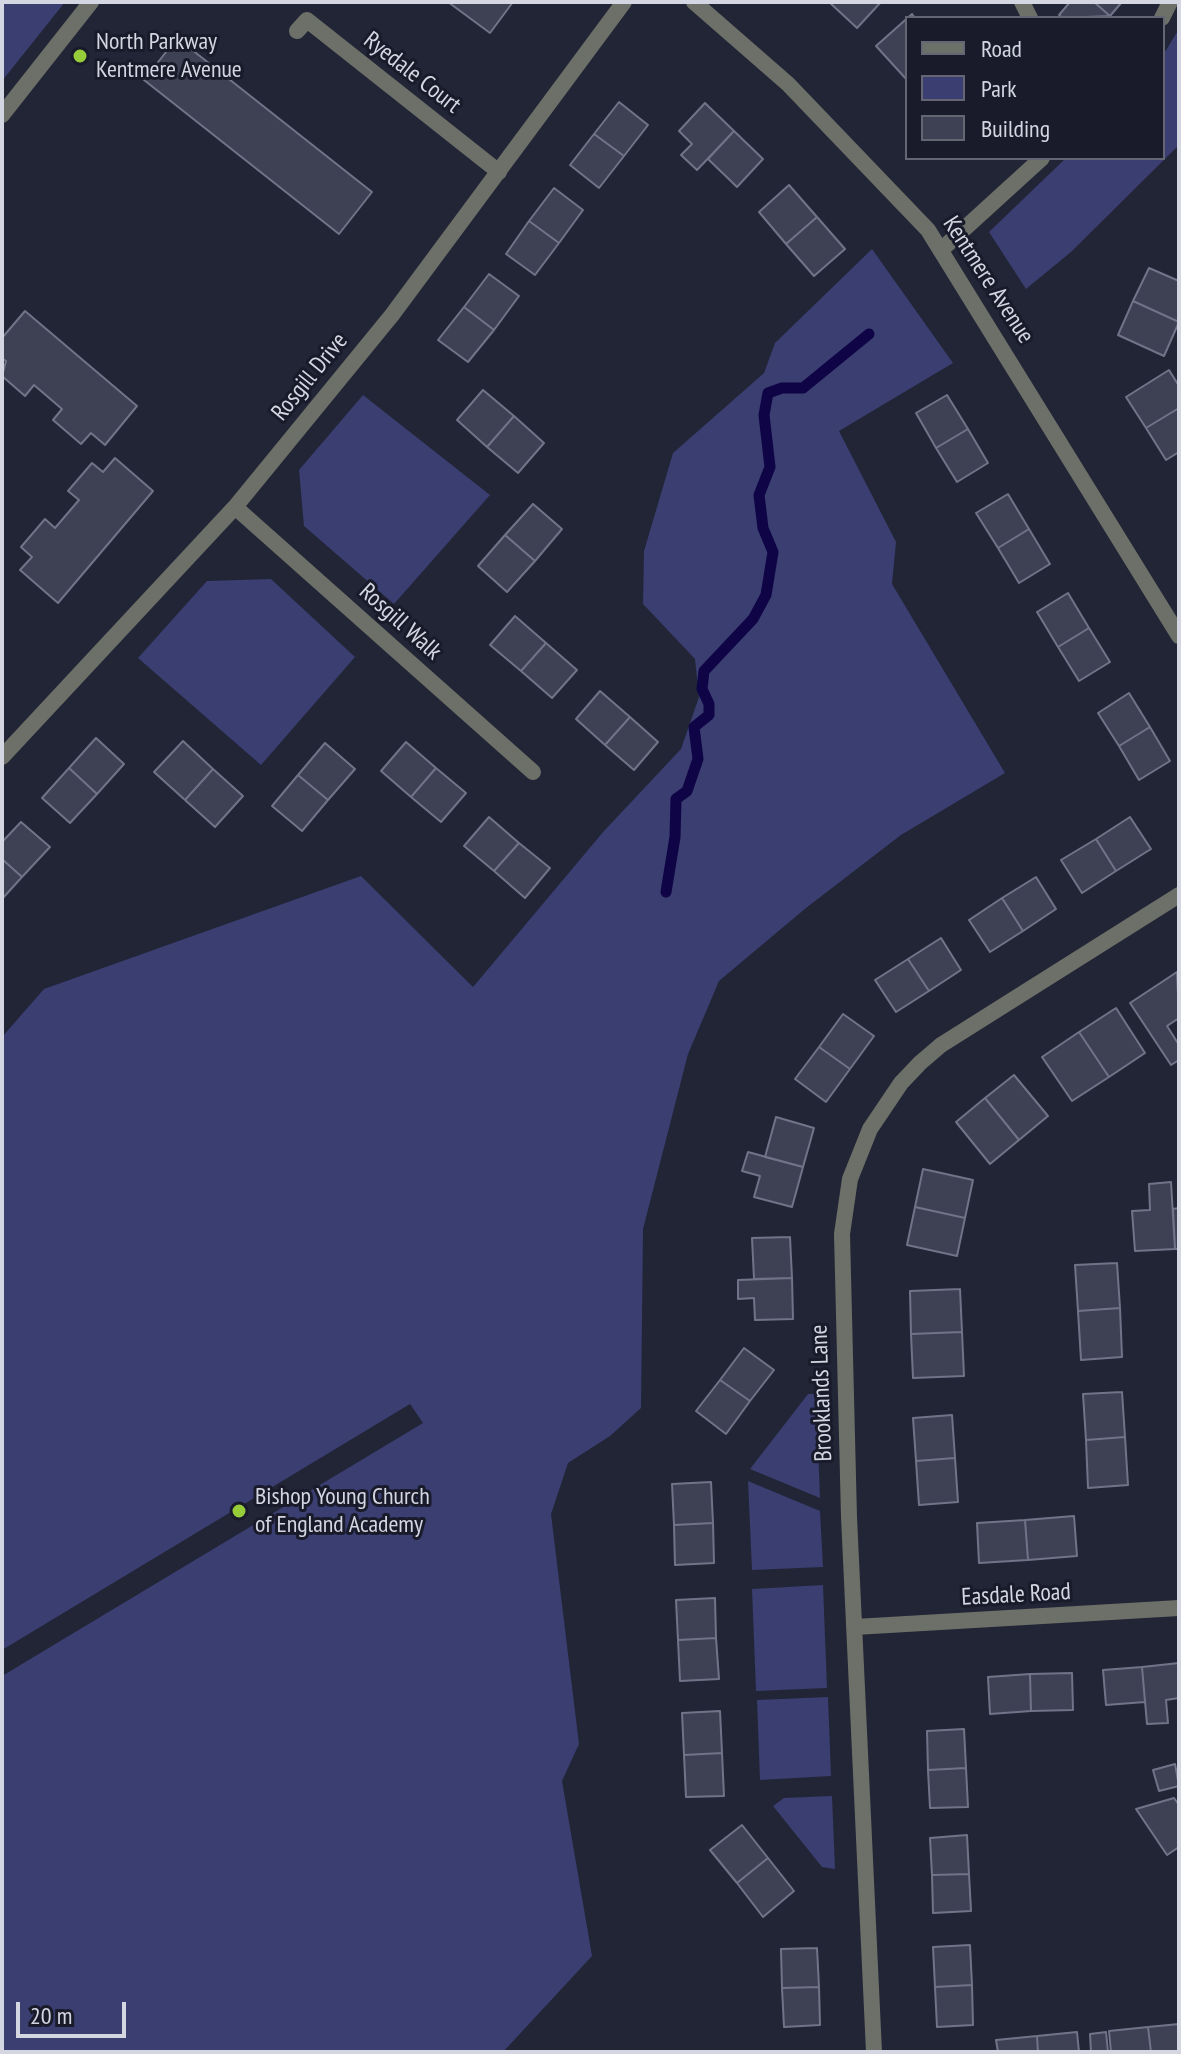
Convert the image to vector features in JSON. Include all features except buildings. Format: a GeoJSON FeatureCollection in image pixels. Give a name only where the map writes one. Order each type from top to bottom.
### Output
{"type":"FeatureCollection","features":[{"type":"Feature","properties":{"kind":"street"},"geometry":{"type":"LineString","coordinates":[[2,115],[91,2]]}},
{"type":"Feature","properties":{"kind":"street","name":"Rosgill Drive"},"geometry":{"type":"LineString","coordinates":[[2,757],[235,507],[392,315],[624,2]]}},
{"type":"Feature","properties":{"kind":"street","name":"Kentmere Avenue"},"geometry":{"type":"LineString","coordinates":[[694,2],[788,84],[911,210],[941,250],[1179,636]]}},
{"type":"Feature","properties":{"kind":"street","name":"Ryedale Court"},"geometry":{"type":"LineString","coordinates":[[297,31],[307,20],[499,172]]}},
{"type":"Feature","properties":{"kind":"street"},"geometry":{"type":"LineString","coordinates":[[941,250],[1040,160]]}},
{"type":"Feature","properties":{"kind":"street","name":"Rosgill Walk"},"geometry":{"type":"LineString","coordinates":[[235,507],[533,772]]}},
{"type":"Feature","properties":{"kind":"street","name":"Brooklands Lane"},"geometry":{"type":"LineString","coordinates":[[874,2052],[842,1234],[850,1179],[870,1129],[901,1083],[941,1045],[1179,895]]}},
{"type":"Feature","properties":{"kind":"street","name":"Easdale Road"},"geometry":{"type":"LineString","coordinates":[[855,1627],[1179,1608]]}},
{"type":"Feature","properties":{"kind":"green space"},"geometry":{"type":"Polygon","coordinates":[[[2,2],[65,2],[2,81],[2,2]]]}},
{"type":"Feature","properties":{"kind":"green space"},"geometry":{"type":"Polygon","coordinates":[[[1179,29],[1179,145],[1165,159],[1165,52],[1179,29]]]}},
{"type":"Feature","properties":{"kind":"green space"},"geometry":{"type":"Polygon","coordinates":[[[1064,160],[1164,160],[1071,252],[1026,289],[989,232],[1064,160]]]}},
{"type":"Feature","properties":{"kind":"green space","name":"Bishop Young Church of England Academy"},"geometry":{"type":"Polygon","coordinates":[[[872,249],[953,363],[839,431],[896,542],[892,584],[1005,773],[901,835],[806,908],[719,981],[688,1054],[643,1229],[641,1408],[610,1436],[568,1463],[551,1514],[579,1744],[562,1781],[592,1956],[503,2052],[2,2052],[2,1676],[423,1423],[410,1404],[2,1650],[2,1037],[44,989],[361,876],[473,987],[604,831],[681,749],[699,697],[695,659],[643,604],[644,551],[673,453],[764,373],[775,343],[872,249]]]}},
{"type":"Feature","properties":{"kind":"green space"},"geometry":{"type":"Polygon","coordinates":[[[363,395],[490,495],[394,604],[304,526],[299,470],[363,395]]]}},
{"type":"Feature","properties":{"kind":"green space"},"geometry":{"type":"Polygon","coordinates":[[[271,579],[355,657],[261,765],[138,658],[207,581],[271,579]]]}},
{"type":"Feature","properties":{"kind":"green space"},"geometry":{"type":"Polygon","coordinates":[[[808,1394],[816,1394],[820,1498],[750,1469],[808,1394]]]}},
{"type":"Feature","properties":{"kind":"green space"},"geometry":{"type":"Polygon","coordinates":[[[748,1481],[820,1511],[823,1567],[752,1570],[748,1481]]]}},
{"type":"Feature","properties":{"kind":"green space"},"geometry":{"type":"Polygon","coordinates":[[[823,1585],[827,1688],[756,1691],[752,1589],[823,1585]]]}},
{"type":"Feature","properties":{"kind":"green space"},"geometry":{"type":"Polygon","coordinates":[[[828,1697],[831,1776],[760,1780],[757,1700],[828,1697]]]}},
{"type":"Feature","properties":{"kind":"green space"},"geometry":{"type":"Polygon","coordinates":[[[832,1796],[835,1869],[822,1867],[773,1806],[784,1798],[832,1796]]]}},
{"type":"Feature","properties":{"kind":"waterway"},"geometry":{"type":"LineString","coordinates":[[666,892],[675,837],[676,799],[687,791],[698,759],[694,727],[709,715],[709,704],[702,689],[704,671],[753,619],[766,595],[773,552],[763,528],[759,495],[770,467],[764,415],[768,393],[782,388],[803,388],[869,334]]}},
{"type":"Feature","properties":{"kind":"place","name":"North Parkway Kentmere Avenue"},"geometry":{"type":"Point","coordinates":[80,56]}},
{"type":"Feature","properties":{"kind":"place","name":"Bishop Young Church of England Academy"},"geometry":{"type":"Point","coordinates":[239,1511]}}]}
